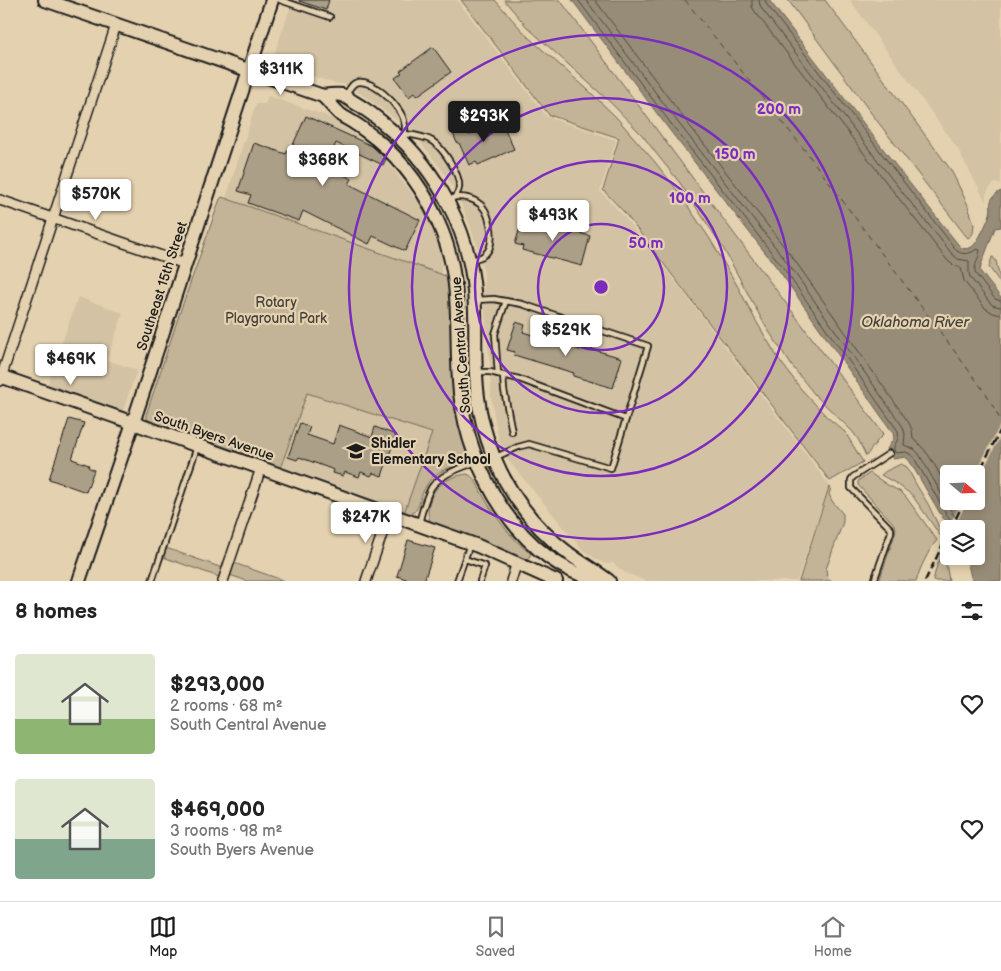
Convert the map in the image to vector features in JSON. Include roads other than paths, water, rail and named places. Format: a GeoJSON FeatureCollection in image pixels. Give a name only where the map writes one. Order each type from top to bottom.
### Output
{"type":"FeatureCollection","features":[{"type":"Feature","properties":{"kind":"main road","name":"South Central Avenue"},"geometry":{"type":"LineString","coordinates":[[45,0],[323,96],[341,95],[403,137],[452,200],[472,275],[476,372],[480,413],[488,442],[500,471],[514,497],[534,522],[568,553],[609,581]]}},
{"type":"Feature","properties":{"kind":"main road","name":"Southeast 15th Street"},"geometry":{"type":"LineString","coordinates":[[80,581],[272,0]]}},
{"type":"Feature","properties":{"kind":"main road","name":"South Central Avenue"},"geometry":{"type":"LineString","coordinates":[[323,96],[341,114],[365,130],[396,158],[423,193],[442,230],[451,257],[457,299],[459,377],[462,408],[470,443],[477,462],[498,501],[517,528],[554,560],[584,577],[600,581]]}},
{"type":"Feature","properties":{"kind":"main road","name":"South Byers Avenue"},"geometry":{"type":"LineString","coordinates":[[1,378],[470,543],[517,562],[556,581]]}},
{"type":"Feature","properties":{"kind":"street"},"geometry":{"type":"LineString","coordinates":[[1,378],[116,25]]}},
{"type":"Feature","properties":{"kind":"street"},"geometry":{"type":"LineString","coordinates":[[0,200],[185,264]]}},
{"type":"Feature","properties":{"kind":"street"},"geometry":{"type":"LineString","coordinates":[[223,581],[261,468]]}},
{"type":"Feature","properties":{"kind":"street"},"geometry":{"type":"LineString","coordinates":[[366,581],[389,514]]}},
{"type":"Feature","properties":{"kind":"street"},"geometry":{"type":"LineString","coordinates":[[511,581],[517,562]]}},
{"type":"Feature","properties":{"kind":"lane"},"geometry":{"type":"LineString","coordinates":[[280,0],[330,17]]}},
{"type":"Feature","properties":{"kind":"lane"},"geometry":{"type":"LineString","coordinates":[[345,97],[357,82],[364,83],[371,85],[384,94],[397,106],[404,119],[403,137],[421,137],[431,140],[440,148],[454,169],[459,182],[458,190],[452,200]]}},
{"type":"Feature","properties":{"kind":"lane"},"geometry":{"type":"LineString","coordinates":[[412,177],[426,168]]}},
{"type":"Feature","properties":{"kind":"lane"},"geometry":{"type":"LineString","coordinates":[[452,200],[468,197],[482,205],[491,228],[493,236],[486,254],[469,260]]}},
{"type":"Feature","properties":{"kind":"lane"},"geometry":{"type":"LineString","coordinates":[[474,300],[494,299],[522,304],[648,346],[611,468],[529,444],[494,458]]}},
{"type":"Feature","properties":{"kind":"lane"},"geometry":{"type":"LineString","coordinates":[[506,301],[495,334],[512,432]]}},
{"type":"Feature","properties":{"kind":"lane"},"geometry":{"type":"LineString","coordinates":[[458,342],[475,342]]}},
{"type":"Feature","properties":{"kind":"lane"},"geometry":{"type":"LineString","coordinates":[[476,372],[490,372],[519,379],[626,419]]}},
{"type":"Feature","properties":{"kind":"lane"},"geometry":{"type":"LineString","coordinates":[[152,581],[197,446]]}},
{"type":"Feature","properties":{"kind":"lane"},"geometry":{"type":"LineString","coordinates":[[874,581],[891,529],[851,488],[850,484],[853,477],[890,453]]}},
{"type":"Feature","properties":{"kind":"lane"},"geometry":{"type":"LineString","coordinates":[[418,524],[427,496],[434,484],[443,477],[477,462]]}},
{"type":"Feature","properties":{"kind":"lane"},"geometry":{"type":"LineString","coordinates":[[457,581],[470,543]]}},
{"type":"Feature","properties":{"kind":"lane"},"geometry":{"type":"LineString","coordinates":[[465,559],[485,566],[480,581]]}},
{"type":"Feature","properties":{"kind":"water","name":"Oklahoma River"},"geometry":{"type":"Polygon","coordinates":[[[572,0],[769,0],[961,248],[966,249],[975,244],[991,212],[992,199],[1001,191],[1001,227],[995,228],[980,271],[1001,298],[1001,581],[972,581],[968,565],[985,565],[985,520],[944,520],[909,460],[905,457],[893,459],[887,449],[894,438],[893,433],[778,269],[671,132],[572,0]]]}},
{"type":"Feature","properties":{"kind":"railway"},"geometry":{"type":"LineString","coordinates":[[983,465],[1001,429]]}},
{"type":"Feature","properties":{"kind":"railway"},"geometry":{"type":"LineString","coordinates":[[955,520],[960,510]]}},
{"type":"Feature","properties":{"kind":"railway"},"geometry":{"type":"LineString","coordinates":[[925,581],[940,550]]}},
{"type":"Feature","properties":{"kind":"place","name":"Shidler Elementary School"},"geometry":{"type":"Point","coordinates":[356,451]}},
{"type":"Feature","properties":{"kind":"park label","name":"Rotary Playground Park"},"geometry":{"type":"Point","coordinates":[276,310]}}]}
